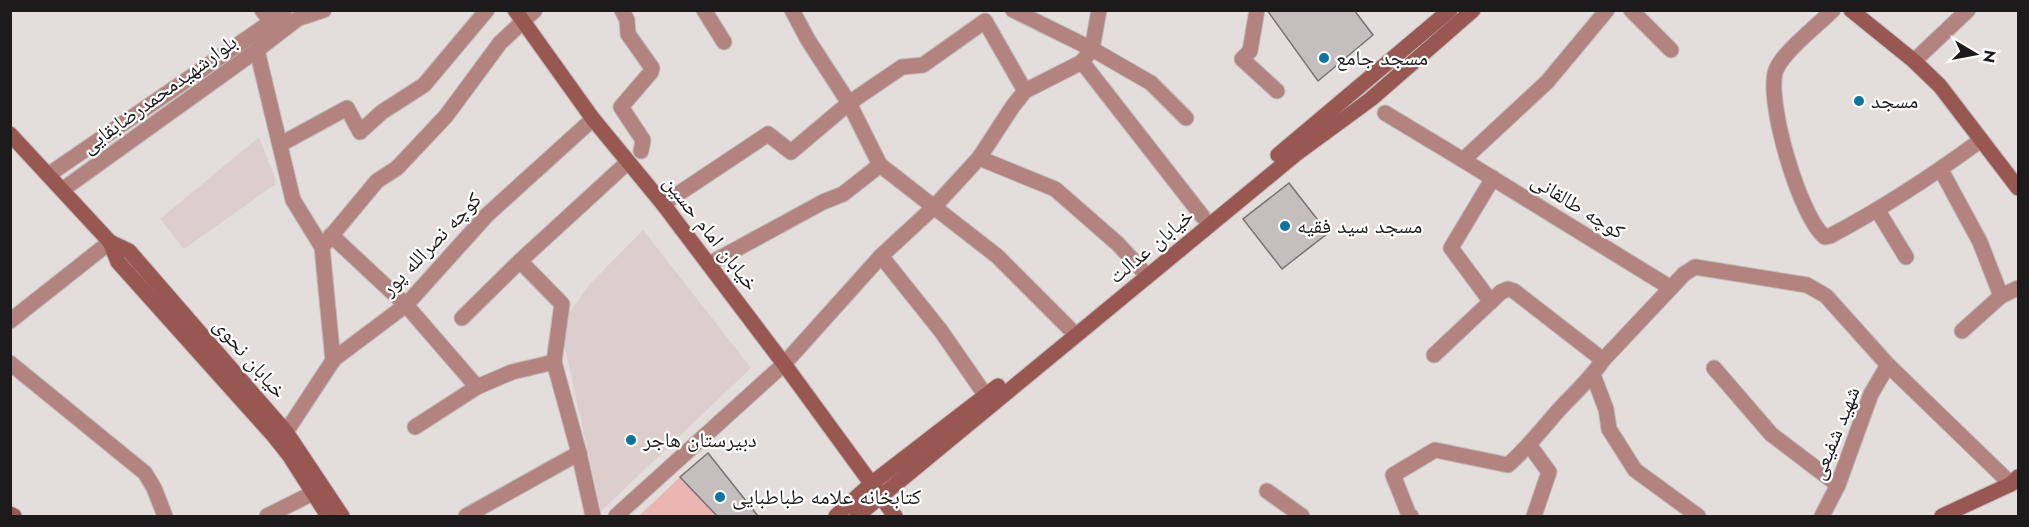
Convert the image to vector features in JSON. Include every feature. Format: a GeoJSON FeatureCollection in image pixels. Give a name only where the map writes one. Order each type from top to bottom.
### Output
{"type":"FeatureCollection","features":[{"type":"Feature","properties":{"kind":"main road","name":"خیابان عدالت"},"geometry":{"type":"LineString","coordinates":[[836,516],[871,484],[1070,329],[1450,10]]}},
{"type":"Feature","properties":{"kind":"main road","name":"خیابان عدالت"},"geometry":{"type":"LineString","coordinates":[[857,516],[1296,154],[1371,99],[1473,10]]}},
{"type":"Feature","properties":{"kind":"main road"},"geometry":{"type":"LineString","coordinates":[[1851,10],[1940,86],[1981,140],[2016,179]]}},
{"type":"Feature","properties":{"kind":"main road","name":"خیابان امام حسین"},"geometry":{"type":"LineString","coordinates":[[518,16],[593,119],[663,204],[784,363],[895,516]]}},
{"type":"Feature","properties":{"kind":"main road","name":"خیابان نحوی"},"geometry":{"type":"LineString","coordinates":[[10,135],[110,242],[118,262],[274,436],[290,456],[328,516]]}},
{"type":"Feature","properties":{"kind":"main road","name":"خیابان نحوی"},"geometry":{"type":"LineString","coordinates":[[110,242],[129,251],[286,432],[342,516]]}},
{"type":"Feature","properties":{"kind":"main road"},"geometry":{"type":"LineString","coordinates":[[1941,516],[2014,481]]}},
{"type":"Feature","properties":{"kind":"street","name":"بلوارشهیدمحمدرضابقایی"},"geometry":{"type":"LineString","coordinates":[[48,175],[267,16],[285,10]]}},
{"type":"Feature","properties":{"kind":"street","name":"بلوارشهیدمحمدرضابقایی"},"geometry":{"type":"LineString","coordinates":[[62,190],[304,14],[324,10]]}},
{"type":"Feature","properties":{"kind":"street"},"geometry":{"type":"LineString","coordinates":[[281,144],[347,108],[360,132],[382,112],[424,85],[488,10]]}},
{"type":"Feature","properties":{"kind":"street"},"geometry":{"type":"LineString","coordinates":[[333,361],[326,241],[377,181],[397,168],[446,116],[518,16],[535,10]]}},
{"type":"Feature","properties":{"kind":"street"},"geometry":{"type":"LineString","coordinates":[[622,10],[627,20],[628,34],[652,68],[621,107],[643,140],[640,151]]}},
{"type":"Feature","properties":{"kind":"street"},"geometry":{"type":"LineString","coordinates":[[704,10],[724,42]]}},
{"type":"Feature","properties":{"kind":"street"},"geometry":{"type":"LineString","coordinates":[[792,10],[808,40],[849,103],[880,165],[997,256],[1070,329]]}},
{"type":"Feature","properties":{"kind":"street"},"geometry":{"type":"LineString","coordinates":[[1013,10],[1092,49],[1151,83],[1186,118]]}},
{"type":"Feature","properties":{"kind":"street"},"geometry":{"type":"LineString","coordinates":[[616,516],[784,363],[881,256],[934,207],[979,158],[1025,91],[1082,62],[1092,49],[1099,10]]}},
{"type":"Feature","properties":{"kind":"street"},"geometry":{"type":"LineString","coordinates":[[1257,10],[1250,51],[1242,60],[1277,91]]}},
{"type":"Feature","properties":{"kind":"street"},"geometry":{"type":"LineString","coordinates":[[1462,160],[1547,82],[1607,10]]}},
{"type":"Feature","properties":{"kind":"street"},"geometry":{"type":"LineString","coordinates":[[1631,10],[1671,50]]}},
{"type":"Feature","properties":{"kind":"street"},"geometry":{"type":"LineString","coordinates":[[1833,10],[1784,57],[1776,70],[1773,88],[1783,143],[1808,213],[1820,234],[1825,237],[1830,236],[1878,211],[1941,170],[1981,140]]}},
{"type":"Feature","properties":{"kind":"street"},"geometry":{"type":"LineString","coordinates":[[1914,62],[1968,10]]}},
{"type":"Feature","properties":{"kind":"street"},"geometry":{"type":"LineString","coordinates":[[663,204],[768,134],[791,152],[849,103],[902,66],[923,65],[988,16],[1025,91]]}},
{"type":"Feature","properties":{"kind":"street"},"geometry":{"type":"LineString","coordinates":[[257,50],[293,200],[326,241],[406,304],[477,387]]}},
{"type":"Feature","properties":{"kind":"street"},"geometry":{"type":"LineString","coordinates":[[1082,62],[1203,218]]}},
{"type":"Feature","properties":{"kind":"street","name":"کوچه طالقانی"},"geometry":{"type":"LineString","coordinates":[[1384,113],[1671,288]]}},
{"type":"Feature","properties":{"kind":"street","name":"کوچه نصرالله پور"},"geometry":{"type":"LineString","coordinates":[[286,432],[333,361],[406,304],[487,215],[593,119]]}},
{"type":"Feature","properties":{"kind":"street"},"geometry":{"type":"LineString","coordinates":[[979,158],[1055,189],[1118,244],[1141,269]]}},
{"type":"Feature","properties":{"kind":"street"},"geometry":{"type":"LineString","coordinates":[[462,318],[520,261],[628,162]]}},
{"type":"Feature","properties":{"kind":"street"},"geometry":{"type":"LineString","coordinates":[[709,264],[823,202],[843,194],[880,165]]}},
{"type":"Feature","properties":{"kind":"street"},"geometry":{"type":"LineString","coordinates":[[1941,170],[1980,242],[2001,296]]}},
{"type":"Feature","properties":{"kind":"street"},"geometry":{"type":"LineString","coordinates":[[1491,302],[1451,248],[1493,178]]}},
{"type":"Feature","properties":{"kind":"street"},"geometry":{"type":"LineString","coordinates":[[1878,211],[1906,257]]}},
{"type":"Feature","properties":{"kind":"street"},"geometry":{"type":"LineString","coordinates":[[10,321],[110,242]]}},
{"type":"Feature","properties":{"kind":"street"},"geometry":{"type":"LineString","coordinates":[[881,256],[941,331],[986,396]]}},
{"type":"Feature","properties":{"kind":"street"},"geometry":{"type":"LineString","coordinates":[[520,261],[562,304],[554,363],[579,453],[593,516]]}},
{"type":"Feature","properties":{"kind":"street"},"geometry":{"type":"LineString","coordinates":[[1409,516],[1393,475],[1435,450],[1508,465],[1530,446],[1557,412],[1593,375],[1603,360],[1671,288],[1689,269],[1695,267],[1807,285],[1826,296],[1888,365],[2014,481]]}},
{"type":"Feature","properties":{"kind":"street"},"geometry":{"type":"LineString","coordinates":[[1962,331],[2001,296],[2019,288]]}},
{"type":"Feature","properties":{"kind":"street"},"geometry":{"type":"LineString","coordinates":[[1434,355],[1501,292],[1508,289],[1514,291],[1603,360]]}},
{"type":"Feature","properties":{"kind":"street"},"geometry":{"type":"LineString","coordinates":[[10,363],[145,473],[154,488],[165,516]]}},
{"type":"Feature","properties":{"kind":"street"},"geometry":{"type":"LineString","coordinates":[[415,427],[477,387],[512,372],[554,363]]}},
{"type":"Feature","properties":{"kind":"street","name":"شهید شفیعی"},"geometry":{"type":"LineString","coordinates":[[1822,516],[1838,485],[1871,394],[1888,365]]}},
{"type":"Feature","properties":{"kind":"street"},"geometry":{"type":"LineString","coordinates":[[1714,368],[1771,434],[1838,485]]}},
{"type":"Feature","properties":{"kind":"street"},"geometry":{"type":"LineString","coordinates":[[1593,375],[1606,409],[1609,429],[1635,471],[1698,516]]}},
{"type":"Feature","properties":{"kind":"street"},"geometry":{"type":"LineString","coordinates":[[1530,446],[1549,472],[1534,516]]}},
{"type":"Feature","properties":{"kind":"street"},"geometry":{"type":"LineString","coordinates":[[466,516],[579,453]]}},
{"type":"Feature","properties":{"kind":"street"},"geometry":{"type":"LineString","coordinates":[[1267,491],[1302,516]]}},
{"type":"Feature","properties":{"kind":"street"},"geometry":{"type":"LineString","coordinates":[[267,516],[313,493]]}},
{"type":"Feature","properties":{"kind":"shaded area"},"geometry":{"type":"Polygon","coordinates":[[[259,137],[277,183],[184,249],[160,219],[259,137]]]}},
{"type":"Feature","properties":{"kind":"shaded area","name":"دبیرستان هاجر"},"geometry":{"type":"Polygon","coordinates":[[[643,230],[751,368],[601,511],[560,325],[590,284],[643,230]]]}},
{"type":"Feature","properties":{"kind":"shaded area"},"geometry":{"type":"Polygon","coordinates":[[[680,477],[717,516],[639,516],[680,477]]]}},
{"type":"Feature","properties":{"kind":"building","name":"مسجد جامع"},"geometry":{"type":"Polygon","coordinates":[[[1267,10],[1354,10],[1373,35],[1318,81],[1267,10]]]}},
{"type":"Feature","properties":{"kind":"building","name":"مسجد سید فقیه"},"geometry":{"type":"Polygon","coordinates":[[[1289,183],[1328,233],[1282,269],[1243,219],[1289,183]]]}},
{"type":"Feature","properties":{"kind":"building","name":"کتابخانه علامه طباطبایی"},"geometry":{"type":"Polygon","coordinates":[[[708,453],[758,516],[717,516],[680,477],[708,453]]]}},
{"type":"Feature","properties":{"kind":"place","name":"مسجد جامع"},"geometry":{"type":"Point","coordinates":[1324,58]}},
{"type":"Feature","properties":{"kind":"place","name":"مسجد"},"geometry":{"type":"Point","coordinates":[1859,101]}},
{"type":"Feature","properties":{"kind":"place","name":"مسجد سید فقیه"},"geometry":{"type":"Point","coordinates":[1285,226]}},
{"type":"Feature","properties":{"kind":"place","name":"دبیرستان هاجر"},"geometry":{"type":"Point","coordinates":[631,440]}},
{"type":"Feature","properties":{"kind":"place","name":"کتابخانه علامه طباطبایی"},"geometry":{"type":"Point","coordinates":[720,497]}}]}
